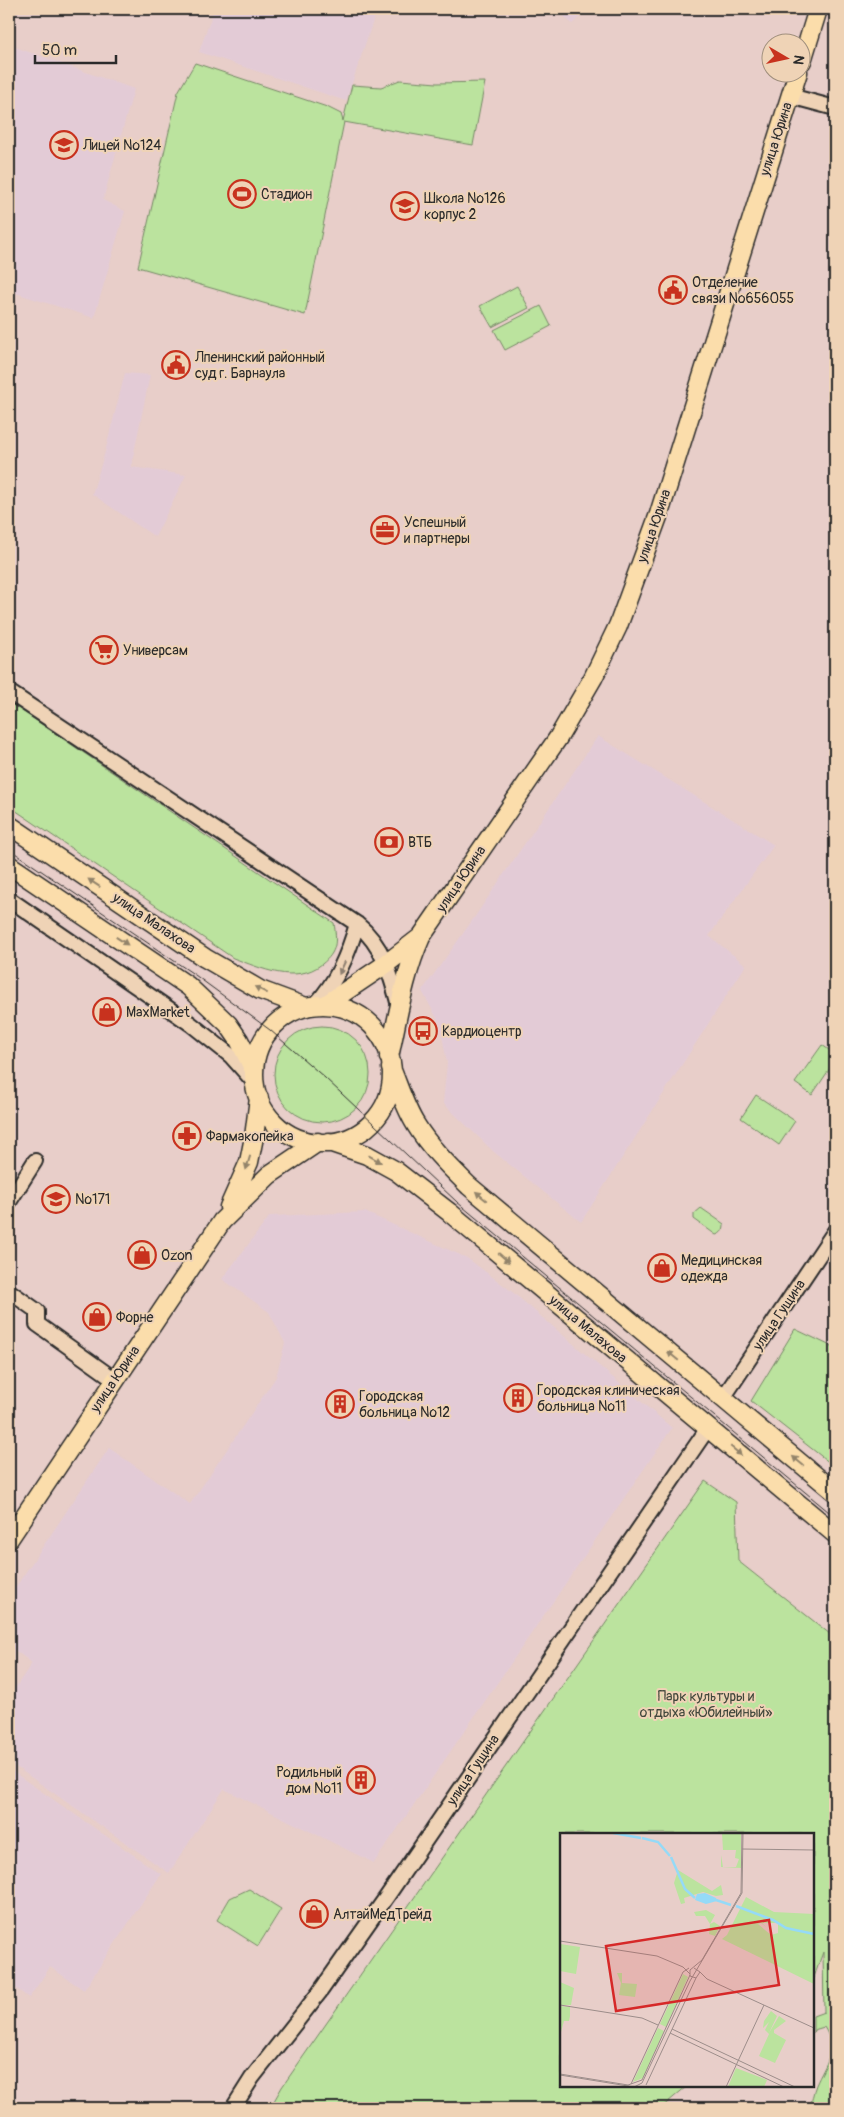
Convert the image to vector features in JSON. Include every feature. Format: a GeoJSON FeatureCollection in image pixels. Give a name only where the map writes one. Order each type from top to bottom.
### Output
{"type":"FeatureCollection","features":[{"type":"Feature","properties":{"kind":"main road"},"geometry":{"type":"LineString","coordinates":[[811,32],[818,9]]}},
{"type":"Feature","properties":{"kind":"main road","name":"улица Юрина"},"geometry":{"type":"LineString","coordinates":[[390,1062],[399,1006],[421,937],[558,738],[593,678],[618,626],[659,514],[795,82]]}},
{"type":"Feature","properties":{"kind":"main road","name":"улица Малахова"},"geometry":{"type":"LineString","coordinates":[[9,825],[205,958],[260,990],[315,1006]]}},
{"type":"Feature","properties":{"kind":"main road"},"geometry":{"type":"LineString","coordinates":[[9,865],[188,986],[228,1024],[239,1040],[268,1115],[282,1129],[305,1140],[323,1142],[352,1136],[362,1130],[376,1118],[388,1094],[390,1062]]}},
{"type":"Feature","properties":{"kind":"main road","name":"улица Юрина"},"geometry":{"type":"LineString","coordinates":[[315,1006],[386,964],[421,937]]}},
{"type":"Feature","properties":{"kind":"main road"},"geometry":{"type":"LineString","coordinates":[[256,1084],[257,1056],[262,1042],[270,1030],[284,1017],[315,1006],[339,1007],[353,1012],[366,1020],[380,1036],[404,1101],[416,1125],[445,1163],[469,1186],[835,1492]]}},
{"type":"Feature","properties":{"kind":"main road","name":"улица Юрина"},"geometry":{"type":"LineString","coordinates":[[9,1539],[114,1379],[222,1221],[249,1162],[254,1137],[256,1084]]}},
{"type":"Feature","properties":{"kind":"main road","name":"улица Юрина"},"geometry":{"type":"LineString","coordinates":[[222,1221],[269,1175],[323,1142]]}},
{"type":"Feature","properties":{"kind":"main road","name":"улица Малахова"},"geometry":{"type":"LineString","coordinates":[[323,1142],[367,1155],[403,1177],[456,1217],[835,1534]]}},
{"type":"Feature","properties":{"kind":"street"},"geometry":{"type":"LineString","coordinates":[[790,96],[835,108]]}},
{"type":"Feature","properties":{"kind":"street"},"geometry":{"type":"LineString","coordinates":[[9,692],[357,924],[374,941],[386,964],[399,1006]]}},
{"type":"Feature","properties":{"kind":"street"},"geometry":{"type":"LineString","coordinates":[[9,899],[191,1024],[231,1056],[256,1084]]}},
{"type":"Feature","properties":{"kind":"street"},"geometry":{"type":"LineString","coordinates":[[315,1006],[337,977],[352,944],[357,924]]}},
{"type":"Feature","properties":{"kind":"street"},"geometry":{"type":"LineString","coordinates":[[9,1202],[35,1161]]}},
{"type":"Feature","properties":{"kind":"street","name":"улица Гущина"},"geometry":{"type":"LineString","coordinates":[[723,1398],[835,1231]]}},
{"type":"Feature","properties":{"kind":"street"},"geometry":{"type":"LineString","coordinates":[[9,1292],[37,1312],[37,1324],[114,1379]]}},
{"type":"Feature","properties":{"kind":"street","name":"улица Гущина"},"geometry":{"type":"LineString","coordinates":[[233,2108],[252,2078],[319,1993],[388,1895],[708,1428]]}},
{"type":"Feature","properties":{"kind":"shaded area"},"geometry":{"type":"Polygon","coordinates":[[[214,9],[377,9],[346,101],[199,52],[214,9]]]}},
{"type":"Feature","properties":{"kind":"shaded area"},"geometry":{"type":"Polygon","coordinates":[[[557,9],[588,9],[572,24],[557,9]]]}},
{"type":"Feature","properties":{"kind":"shaded area","name":"Лицей №124"},"geometry":{"type":"Polygon","coordinates":[[[9,45],[134,89],[103,200],[125,211],[94,318],[9,291],[9,45]]]}},
{"type":"Feature","properties":{"kind":"shaded area"},"geometry":{"type":"Polygon","coordinates":[[[125,373],[150,375],[131,467],[186,475],[155,537],[92,494],[125,373]]]}},
{"type":"Feature","properties":{"kind":"shaded area"},"geometry":{"type":"Polygon","coordinates":[[[598,736],[774,845],[709,936],[746,965],[581,1222],[494,1152],[443,1103],[447,1063],[440,1024],[422,991],[598,736]]]}},
{"type":"Feature","properties":{"kind":"shaded area"},"geometry":{"type":"Polygon","coordinates":[[[365,1212],[467,1258],[510,1290],[672,1428],[374,1863],[224,1789],[169,1873],[9,1762],[9,1697],[32,1663],[9,1646],[9,1597],[109,1448],[190,1504],[276,1377],[285,1343],[269,1312],[222,1279],[270,1216],[365,1212]]]}},
{"type":"Feature","properties":{"kind":"shaded area"},"geometry":{"type":"Polygon","coordinates":[[[9,1769],[161,1874],[84,1990],[50,1967],[29,1998],[9,1983],[9,1769]]]}},
{"type":"Feature","properties":{"kind":"green space","name":"Стадион"},"geometry":{"type":"Polygon","coordinates":[[[195,63],[327,107],[341,114],[343,121],[352,85],[381,87],[400,80],[437,83],[485,82],[473,145],[344,122],[305,315],[138,267],[178,92],[195,63]]]}},
{"type":"Feature","properties":{"kind":"green space"},"geometry":{"type":"Polygon","coordinates":[[[517,286],[529,308],[492,327],[480,306],[517,286]]]}},
{"type":"Feature","properties":{"kind":"green space"},"geometry":{"type":"Polygon","coordinates":[[[541,306],[551,326],[505,350],[494,330],[541,306]]]}},
{"type":"Feature","properties":{"kind":"green space"},"geometry":{"type":"Polygon","coordinates":[[[9,702],[334,923],[336,936],[335,946],[331,955],[312,970],[289,974],[266,970],[233,958],[9,806],[9,702]]]}},
{"type":"Feature","properties":{"kind":"green space"},"geometry":{"type":"Polygon","coordinates":[[[322,1026],[341,1029],[356,1040],[367,1055],[370,1074],[367,1093],[356,1108],[341,1119],[322,1122],[303,1119],[288,1108],[277,1093],[274,1074],[277,1055],[288,1040],[303,1029],[322,1026]]]}},
{"type":"Feature","properties":{"kind":"green space"},"geometry":{"type":"Polygon","coordinates":[[[822,1045],[835,1054],[835,1061],[812,1095],[795,1083],[822,1045]]]}},
{"type":"Feature","properties":{"kind":"green space"},"geometry":{"type":"Polygon","coordinates":[[[756,1095],[795,1121],[779,1145],[741,1118],[756,1095]]]}},
{"type":"Feature","properties":{"kind":"green space"},"geometry":{"type":"Polygon","coordinates":[[[701,1208],[724,1224],[721,1232],[716,1235],[694,1219],[694,1214],[701,1208]]]}},
{"type":"Feature","properties":{"kind":"green space"},"geometry":{"type":"Polygon","coordinates":[[[795,1329],[835,1348],[835,1467],[751,1401],[795,1329]]]}},
{"type":"Feature","properties":{"kind":"green space","name":"Парк культуры и отдыха «Юбилейный»"},"geometry":{"type":"Polygon","coordinates":[[[705,1481],[736,1502],[738,1561],[835,1638],[835,2108],[810,2108],[815,2088],[829,2057],[830,2050],[828,2035],[824,2027],[814,2030],[814,2016],[824,2012],[823,1952],[814,1977],[814,1833],[560,1833],[560,2087],[686,2087],[661,2108],[270,2108],[282,2087],[705,1481]]]}},
{"type":"Feature","properties":{"kind":"green space"},"geometry":{"type":"Polygon","coordinates":[[[249,1889],[281,1909],[258,1946],[217,1920],[230,1898],[249,1889]]]}},
{"type":"Feature","properties":{"kind":"tram line"},"geometry":{"type":"LineString","coordinates":[[9,849],[195,975],[270,1030],[325,1078],[457,1202],[835,1517]]}},
{"type":"Feature","properties":{"kind":"place","name":"Лицей №124"},"geometry":{"type":"Point","coordinates":[64,145]}},
{"type":"Feature","properties":{"kind":"place","name":"Стадион"},"geometry":{"type":"Point","coordinates":[242,194]}},
{"type":"Feature","properties":{"kind":"place","name":"Школа №126 корпус 2"},"geometry":{"type":"Point","coordinates":[405,206]}},
{"type":"Feature","properties":{"kind":"place","name":"Отделение связи №656055"},"geometry":{"type":"Point","coordinates":[673,290]}},
{"type":"Feature","properties":{"kind":"place","name":"Лпенинский районный суд г. Барнаула"},"geometry":{"type":"Point","coordinates":[176,365]}},
{"type":"Feature","properties":{"kind":"place","name":"Успешный и партнеры"},"geometry":{"type":"Point","coordinates":[385,530]}},
{"type":"Feature","properties":{"kind":"place","name":"Универсам"},"geometry":{"type":"Point","coordinates":[104,650]}},
{"type":"Feature","properties":{"kind":"place","name":"ВТБ"},"geometry":{"type":"Point","coordinates":[389,842]}},
{"type":"Feature","properties":{"kind":"place","name":"MaxMarket"},"geometry":{"type":"Point","coordinates":[107,1012]}},
{"type":"Feature","properties":{"kind":"place","name":"Кардиоцентр"},"geometry":{"type":"Point","coordinates":[423,1031]}},
{"type":"Feature","properties":{"kind":"place","name":"Фармакопейка"},"geometry":{"type":"Point","coordinates":[187,1136]}},
{"type":"Feature","properties":{"kind":"place","name":"№171"},"geometry":{"type":"Point","coordinates":[56,1199]}},
{"type":"Feature","properties":{"kind":"place","name":"Ozon"},"geometry":{"type":"Point","coordinates":[142,1255]}},
{"type":"Feature","properties":{"kind":"place","name":"Медицинская одежда"},"geometry":{"type":"Point","coordinates":[662,1268]}},
{"type":"Feature","properties":{"kind":"place","name":"Форне"},"geometry":{"type":"Point","coordinates":[97,1317]}},
{"type":"Feature","properties":{"kind":"place","name":"Городская клиническая больница №11"},"geometry":{"type":"Point","coordinates":[518,1398]}},
{"type":"Feature","properties":{"kind":"place","name":"Городская больница №12"},"geometry":{"type":"Point","coordinates":[340,1404]}},
{"type":"Feature","properties":{"kind":"place","name":"Родильный дом №11"},"geometry":{"type":"Point","coordinates":[361,1780]}},
{"type":"Feature","properties":{"kind":"place","name":"АлтайМедТрейд"},"geometry":{"type":"Point","coordinates":[314,1914]}}]}
